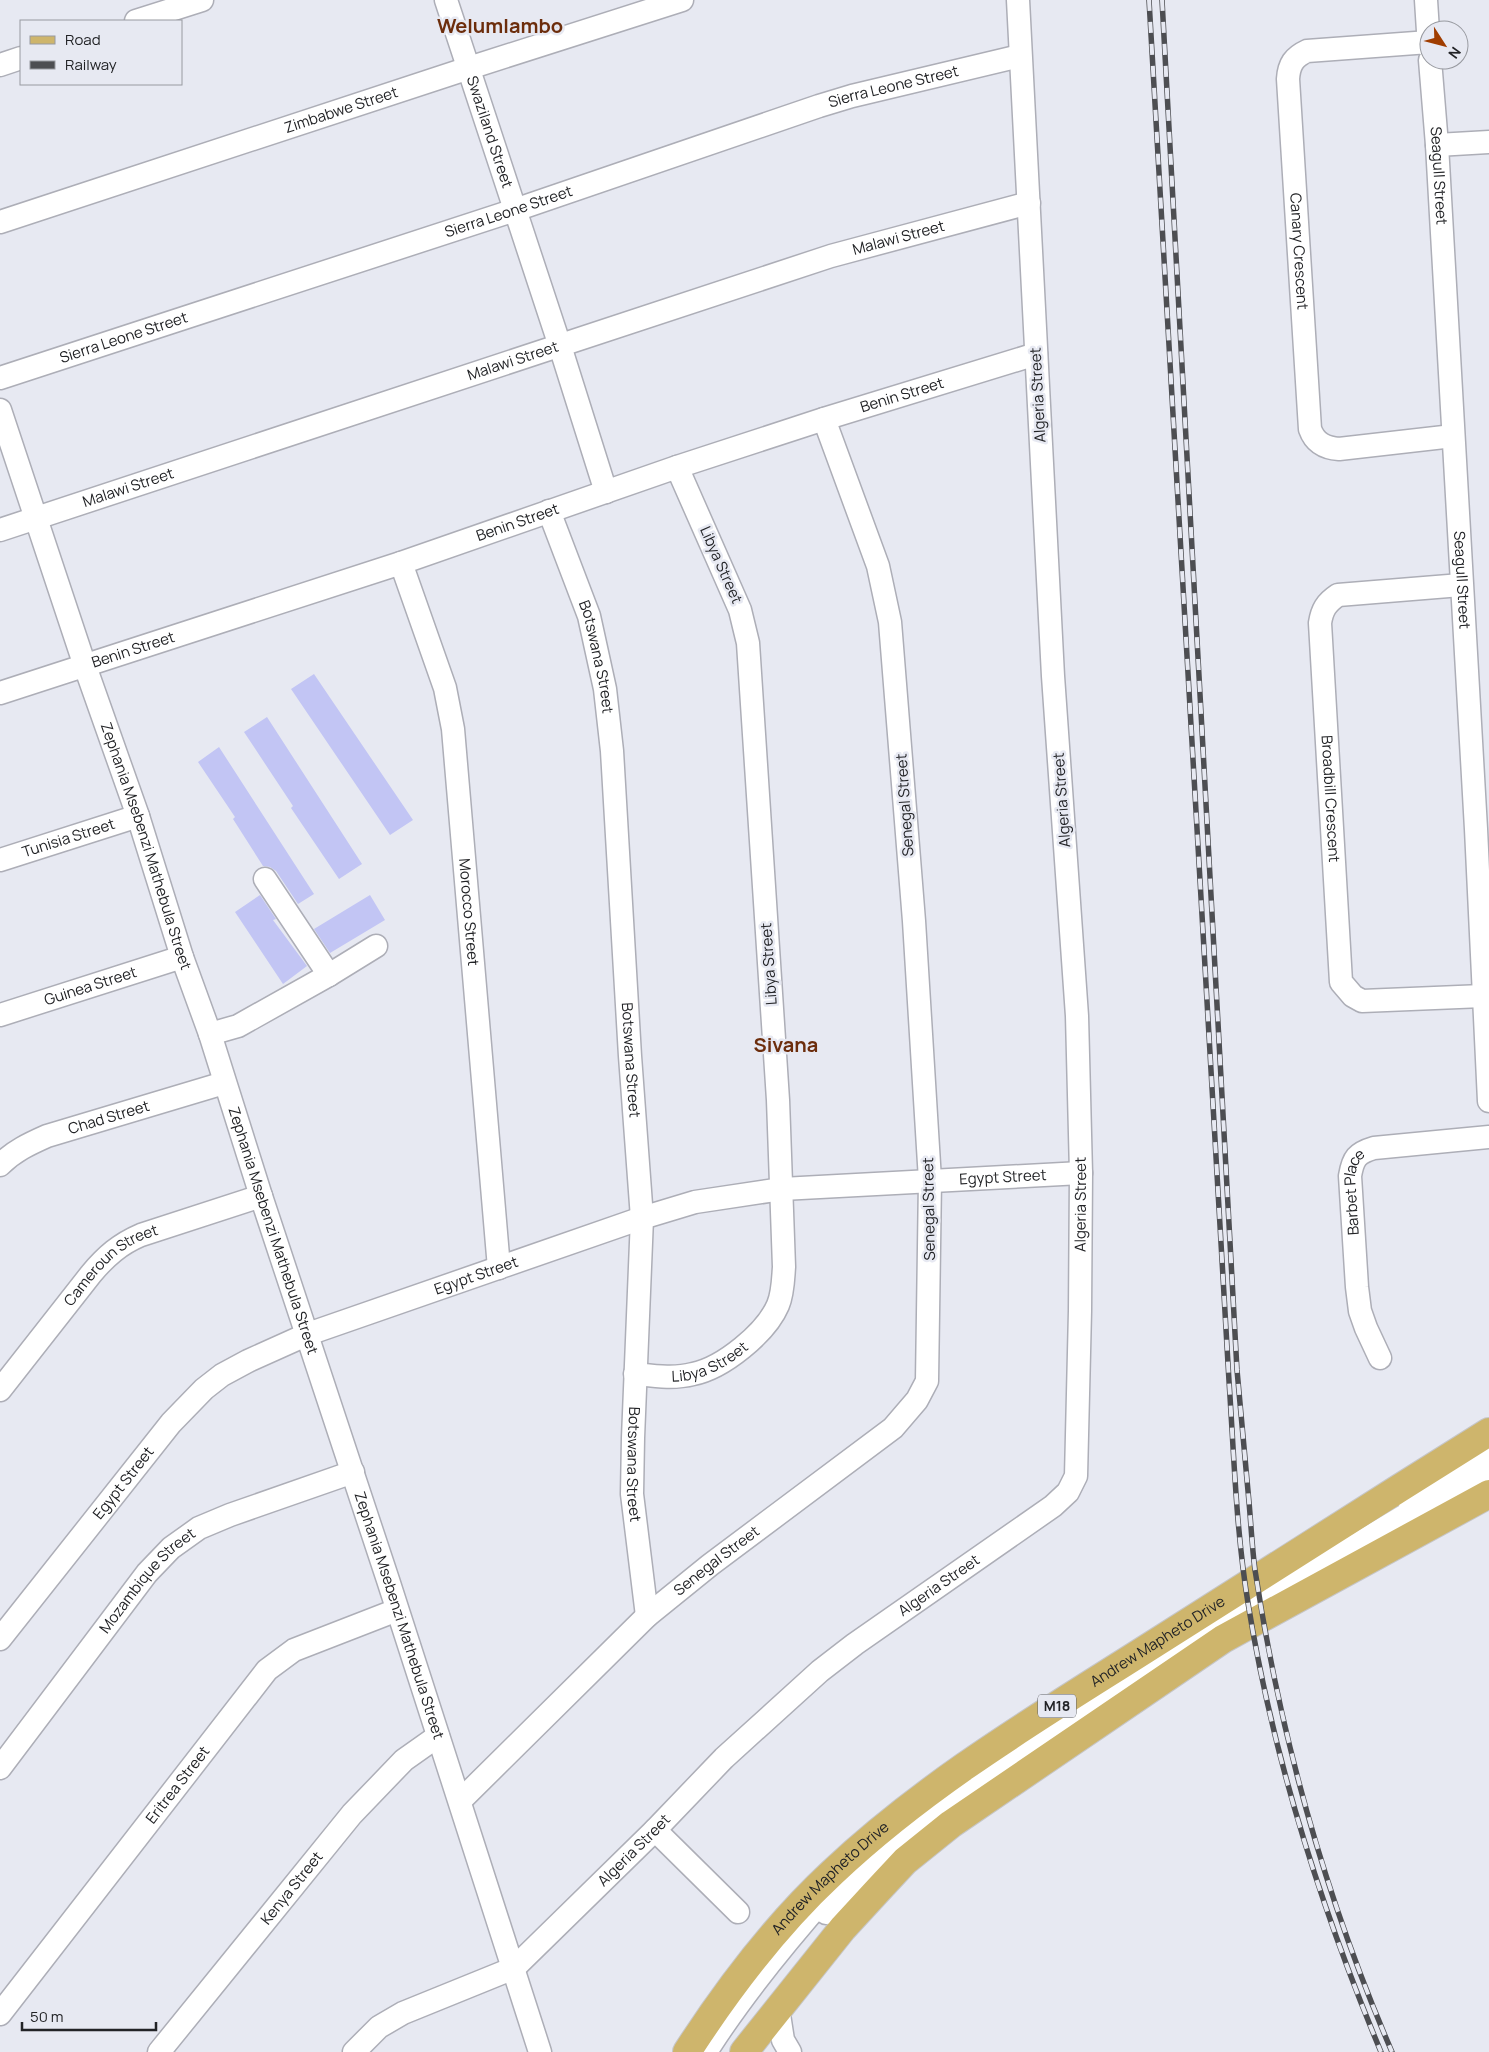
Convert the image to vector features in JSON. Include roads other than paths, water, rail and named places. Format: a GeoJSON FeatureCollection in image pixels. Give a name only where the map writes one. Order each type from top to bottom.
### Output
{"type":"FeatureCollection","features":[{"type":"Feature","properties":{"kind":"main road","name":"Andrew Mapheto Drive"},"geometry":{"type":"LineString","coordinates":[[687,2052],[722,1997],[772,1934],[831,1873],[899,1814],[1015,1733],[1489,1432]]}},
{"type":"Feature","properties":{"kind":"main road","name":"M18"},"geometry":{"type":"LineString","coordinates":[[744,2052],[843,1928],[905,1861],[951,1824],[1223,1639],[1489,1494]]}},
{"type":"Feature","properties":{"kind":"street"},"geometry":{"type":"LineString","coordinates":[[139,20],[202,0]]}},
{"type":"Feature","properties":{"kind":"street","name":"Swaziland Street"},"geometry":{"type":"LineString","coordinates":[[446,0],[606,492]]}},
{"type":"Feature","properties":{"kind":"street","name":"Zimbabwe Street"},"geometry":{"type":"LineString","coordinates":[[0,222],[682,0]]}},
{"type":"Feature","properties":{"kind":"street","name":"Algeria Street"},"geometry":{"type":"LineString","coordinates":[[354,2052],[379,2027],[403,2014],[514,1968],[724,1758],[820,1671],[855,1644],[1053,1506],[1068,1492],[1076,1476],[1078,1458],[1081,1173],[1077,1016],[1053,676],[1018,0]]}},
{"type":"Feature","properties":{"kind":"street"},"geometry":{"type":"LineString","coordinates":[[1426,0],[1427,20]]}},
{"type":"Feature","properties":{"kind":"street","name":"Canary Crescent"},"geometry":{"type":"LineString","coordinates":[[1419,43],[1308,51],[1298,56],[1292,62],[1288,79],[1302,327],[1310,429],[1313,438],[1320,444],[1339,449],[1453,436]]}},
{"type":"Feature","properties":{"kind":"street","name":"Sierra Leone Street"},"geometry":{"type":"LineString","coordinates":[[0,378],[515,210],[852,96],[1020,56]]}},
{"type":"Feature","properties":{"kind":"street"},"geometry":{"type":"LineString","coordinates":[[0,65],[20,58]]}},
{"type":"Feature","properties":{"kind":"street","name":"Seagull Street"},"geometry":{"type":"LineString","coordinates":[[1431,70],[1437,145],[1476,829],[1489,1101]]}},
{"type":"Feature","properties":{"kind":"street"},"geometry":{"type":"LineString","coordinates":[[1437,145],[1489,142]]}},
{"type":"Feature","properties":{"kind":"street","name":"Malawi Street"},"geometry":{"type":"LineString","coordinates":[[0,530],[831,256],[1028,203]]}},
{"type":"Feature","properties":{"kind":"street","name":"Benin Street"},"geometry":{"type":"LineString","coordinates":[[0,693],[401,563],[548,511],[824,419],[1036,354]]}},
{"type":"Feature","properties":{"kind":"street","name":"Zephania Msebenzi Mathebula Street"},"geometry":{"type":"LineString","coordinates":[[0,410],[84,666],[138,816],[182,957],[210,1034],[224,1083],[234,1106],[261,1196],[420,1676],[540,2052]]}},
{"type":"Feature","properties":{"kind":"street","name":"Senegal Street"},"geometry":{"type":"LineString","coordinates":[[460,1801],[647,1616],[710,1565],[892,1428],[917,1400],[927,1381],[930,1180],[913,911],[890,622],[878,566],[824,419]]}},
{"type":"Feature","properties":{"kind":"street","name":"Libya Street"},"geometry":{"type":"LineString","coordinates":[[635,1374],[673,1377],[693,1374],[725,1360],[764,1327],[778,1304],[782,1288],[784,1259],[782,1189],[748,643],[740,610],[678,467]]}},
{"type":"Feature","properties":{"kind":"street","name":"Botswana Street"},"geometry":{"type":"LineString","coordinates":[[548,511],[589,616],[605,690],[612,751],[630,1056],[642,1218],[632,1494],[647,1616]]}},
{"type":"Feature","properties":{"kind":"street","name":"Morocco Street"},"geometry":{"type":"LineString","coordinates":[[401,563],[445,688],[452,723],[499,1268]]}},
{"type":"Feature","properties":{"kind":"street","name":"Broadbill Crescent"},"geometry":{"type":"LineString","coordinates":[[1461,585],[1338,595],[1330,600],[1325,607],[1320,623],[1324,702],[1341,982],[1353,996],[1362,1001],[1483,996]]}},
{"type":"Feature","properties":{"kind":"street","name":"Tunisia Street"},"geometry":{"type":"LineString","coordinates":[[0,860],[138,816]]}},
{"type":"Feature","properties":{"kind":"street"},"geometry":{"type":"LineString","coordinates":[[265,879],[330,975]]}},
{"type":"Feature","properties":{"kind":"street"},"geometry":{"type":"LineString","coordinates":[[210,1034],[238,1026],[330,975],[376,946]]}},
{"type":"Feature","properties":{"kind":"street","name":"Guinea Street"},"geometry":{"type":"LineString","coordinates":[[0,1015],[182,957]]}},
{"type":"Feature","properties":{"kind":"street","name":"Chad Street"},"geometry":{"type":"LineString","coordinates":[[0,1165],[28,1144],[47,1136],[224,1083]]}},
{"type":"Feature","properties":{"kind":"street","name":"Barbet Place"},"geometry":{"type":"LineString","coordinates":[[1380,1358],[1360,1311],[1350,1176],[1355,1158],[1361,1152],[1374,1148],[1489,1137]]}},
{"type":"Feature","properties":{"kind":"street","name":"Egypt Street"},"geometry":{"type":"LineString","coordinates":[[0,1639],[164,1430],[204,1389],[222,1375],[248,1360],[308,1334],[642,1218],[695,1202],[782,1189],[1081,1173]]}},
{"type":"Feature","properties":{"kind":"street","name":"Cameroun Street"},"geometry":{"type":"LineString","coordinates":[[0,1390],[100,1264],[124,1242],[261,1196]]}},
{"type":"Feature","properties":{"kind":"street"},"geometry":{"type":"LineString","coordinates":[[706,2052],[732,2010],[787,1940],[842,1878],[907,1821],[1023,1738],[1232,1611],[1354,1532],[1489,1449]]}},
{"type":"Feature","properties":{"kind":"street"},"geometry":{"type":"LineString","coordinates":[[718,2052],[737,2020],[849,1885],[911,1830],[954,1797],[1202,1638],[1414,1510],[1489,1468]]}},
{"type":"Feature","properties":{"kind":"street","name":"Mozambique Street"},"geometry":{"type":"LineString","coordinates":[[0,1768],[147,1573],[171,1548],[199,1528],[230,1515],[353,1472]]}},
{"type":"Feature","properties":{"kind":"street","name":"Eritrea Street"},"geometry":{"type":"LineString","coordinates":[[0,2014],[267,1670],[294,1650],[397,1610]]}},
{"type":"Feature","properties":{"kind":"street","name":"Kenya Street"},"geometry":{"type":"LineString","coordinates":[[159,2052],[352,1814],[404,1760],[438,1736]]}},
{"type":"Feature","properties":{"kind":"street"},"geometry":{"type":"LineString","coordinates":[[654,1830],[738,1912]]}},
{"type":"Feature","properties":{"kind":"street"},"geometry":{"type":"LineString","coordinates":[[778,2008],[783,2040],[790,2052]]}},
{"type":"Feature","properties":{"kind":"railway"},"geometry":{"type":"LineString","coordinates":[[1149,0],[1229,1381],[1236,1492],[1244,1576],[1258,1661],[1285,1775],[1301,1832],[1338,1943],[1381,2052]]}},
{"type":"Feature","properties":{"kind":"railway"},"geometry":{"type":"LineString","coordinates":[[1162,0],[1237,1370],[1254,1561],[1265,1632],[1292,1755],[1308,1816],[1346,1935],[1392,2052]]}},
{"type":"Feature","properties":{"kind":"district","name":"Welumlambo"},"geometry":{"type":"Point","coordinates":[500,26]}},
{"type":"Feature","properties":{"kind":"district","name":"Sivana"},"geometry":{"type":"Point","coordinates":[786,1045]}}]}
